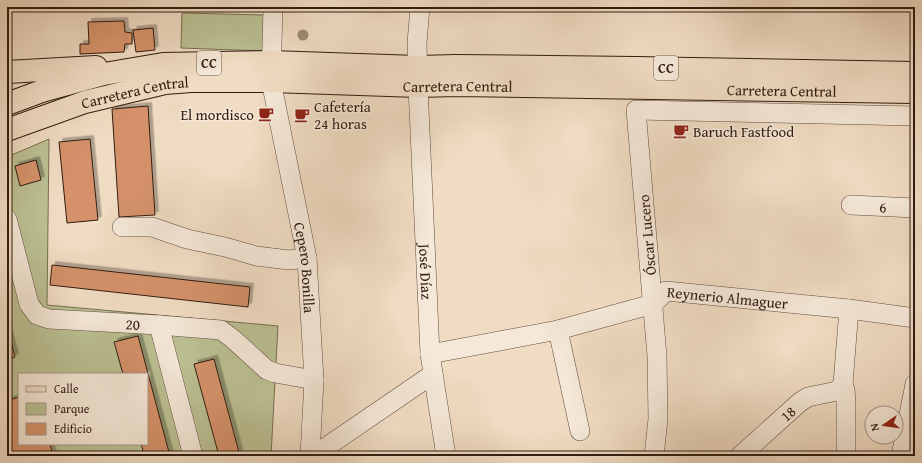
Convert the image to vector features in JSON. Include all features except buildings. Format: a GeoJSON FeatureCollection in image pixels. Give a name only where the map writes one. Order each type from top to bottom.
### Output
{"type":"FeatureCollection","features":[{"type":"Feature","properties":{"kind":"main road","name":"Carretera Central"},"geometry":{"type":"LineString","coordinates":[[7,104],[42,91],[104,74],[162,64],[271,72],[417,76],[456,85],[915,92]]}},
{"type":"Feature","properties":{"kind":"main road"},"geometry":{"type":"LineString","coordinates":[[11,71],[162,64]]}},
{"type":"Feature","properties":{"kind":"main road","name":"Carretera Central"},"geometry":{"type":"LineString","coordinates":[[417,76],[456,66],[915,73]]}},
{"type":"Feature","properties":{"kind":"main road"},"geometry":{"type":"LineString","coordinates":[[11,71],[42,91],[56,97],[85,102]]}},
{"type":"Feature","properties":{"kind":"main road","name":"Carretera Central"},"geometry":{"type":"LineString","coordinates":[[7,130],[85,102],[164,83],[271,72]]}},
{"type":"Feature","properties":{"kind":"street","name":"Cepero Bonilla"},"geometry":{"type":"LineString","coordinates":[[273,7],[271,72],[307,258],[314,380],[312,456]]}},
{"type":"Feature","properties":{"kind":"street","name":"José Díaz"},"geometry":{"type":"LineString","coordinates":[[420,7],[417,43],[417,76],[430,354],[446,456]]}},
{"type":"Feature","properties":{"kind":"street","name":"Óscar Lucero"},"geometry":{"type":"LineString","coordinates":[[654,456],[658,419],[657,356],[636,110],[915,116]]}},
{"type":"Feature","properties":{"kind":"street","name":"6"},"geometry":{"type":"LineString","coordinates":[[851,205],[915,208]]}},
{"type":"Feature","properties":{"kind":"street","name":"20"},"geometry":{"type":"LineString","coordinates":[[7,219],[29,304],[37,315],[49,319],[221,330],[233,338],[267,370],[275,373],[314,380]]}},
{"type":"Feature","properties":{"kind":"street"},"geometry":{"type":"LineString","coordinates":[[122,227],[152,227],[187,239],[225,247],[256,256],[289,260],[307,258]]}},
{"type":"Feature","properties":{"kind":"street","name":"Reynerio Almaguer"},"geometry":{"type":"LineString","coordinates":[[430,354],[558,330],[653,304],[666,291],[850,309],[915,318]]}},
{"type":"Feature","properties":{"kind":"street"},"geometry":{"type":"LineString","coordinates":[[846,456],[846,402],[843,384],[850,309]]}},
{"type":"Feature","properties":{"kind":"street"},"geometry":{"type":"LineString","coordinates":[[159,325],[193,456]]}},
{"type":"Feature","properties":{"kind":"street"},"geometry":{"type":"LineString","coordinates":[[558,330],[580,431]]}},
{"type":"Feature","properties":{"kind":"street"},"geometry":{"type":"LineString","coordinates":[[312,456],[433,374]]}},
{"type":"Feature","properties":{"kind":"street","name":"18"},"geometry":{"type":"LineString","coordinates":[[740,456],[800,402],[808,397],[837,391],[843,384]]}},
{"type":"Feature","properties":{"kind":"street"},"geometry":{"type":"LineString","coordinates":[[902,456],[915,384]]}},
{"type":"Feature","properties":{"kind":"green space"},"geometry":{"type":"Polygon","coordinates":[[[182,13],[264,15],[263,51],[181,48],[182,13]]]}},
{"type":"Feature","properties":{"kind":"green space"},"geometry":{"type":"Polygon","coordinates":[[[49,139],[47,305],[278,326],[271,456],[7,456],[7,157],[49,139]]]}},
{"type":"Feature","properties":{"kind":"railway"},"geometry":{"type":"LineString","coordinates":[[7,10],[61,7]]}},
{"type":"Feature","properties":{"kind":"place","name":"El mordisco"},"geometry":{"type":"Point","coordinates":[266,114]}},
{"type":"Feature","properties":{"kind":"place","name":"Cafetería 24 horas"},"geometry":{"type":"Point","coordinates":[302,115]}},
{"type":"Feature","properties":{"kind":"place","name":"Baruch Fastfood"},"geometry":{"type":"Point","coordinates":[681,131]}}]}
